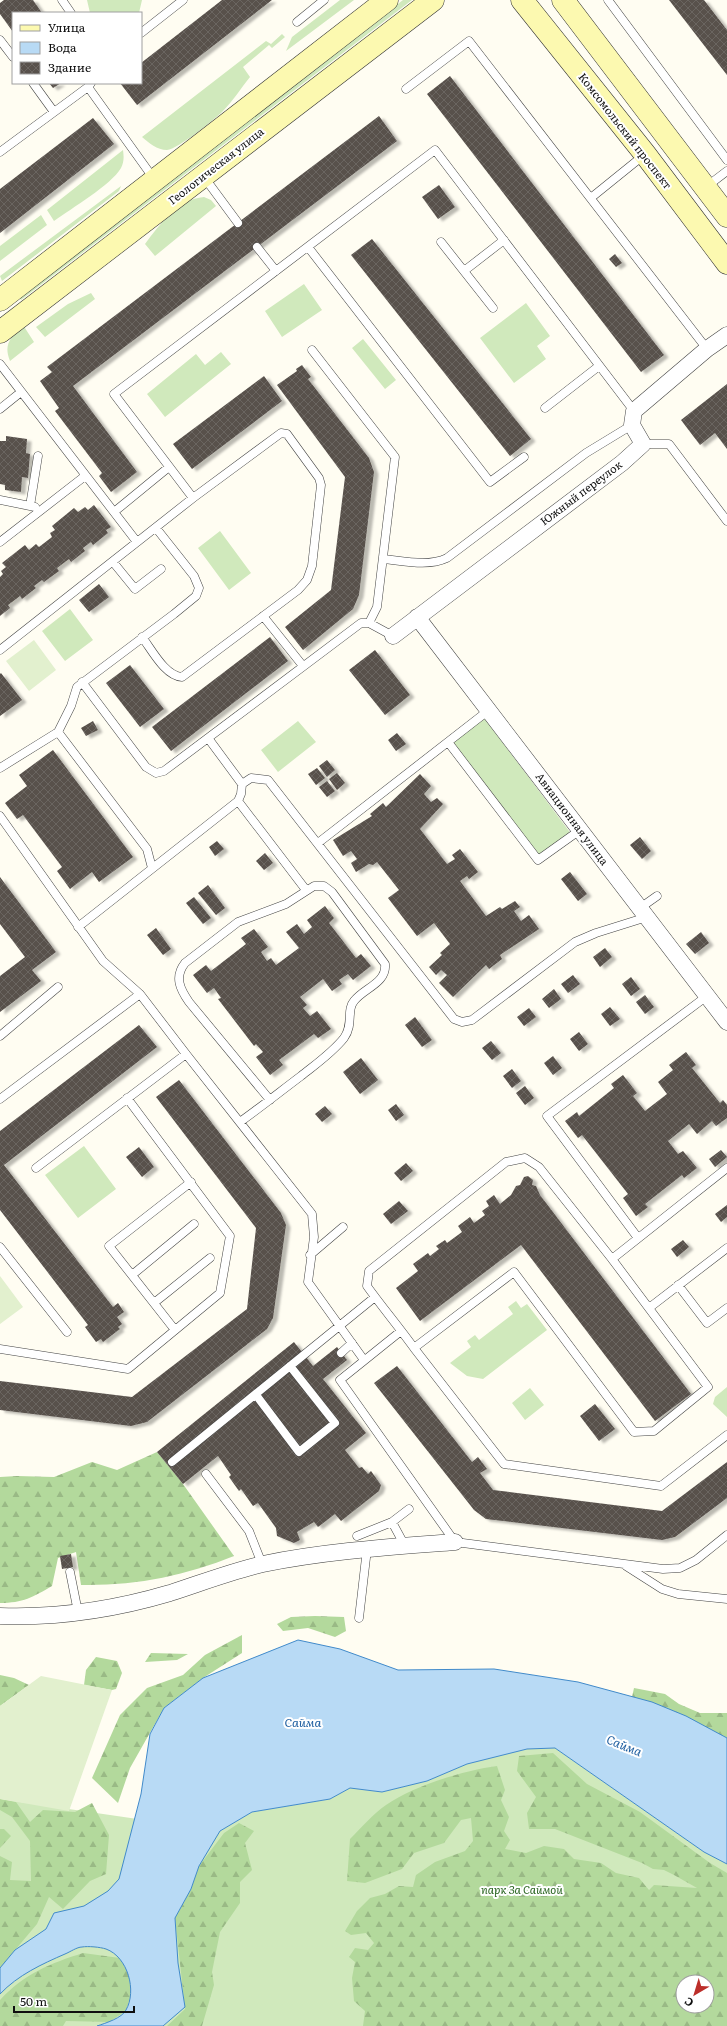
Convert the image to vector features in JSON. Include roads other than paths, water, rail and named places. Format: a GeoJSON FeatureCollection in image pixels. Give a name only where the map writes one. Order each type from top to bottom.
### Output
{"type":"FeatureCollection","features":[{"type":"Feature","properties":{"kind":"main road"},"geometry":{"type":"LineString","coordinates":[[0,300],[388,0]]}},
{"type":"Feature","properties":{"kind":"main road","name":"Геологическая улица"},"geometry":{"type":"LineString","coordinates":[[0,332],[432,0]]}},
{"type":"Feature","properties":{"kind":"main road","name":"Комсомольский проспект"},"geometry":{"type":"LineString","coordinates":[[522,0],[645,154],[727,263]]}},
{"type":"Feature","properties":{"kind":"main road"},"geometry":{"type":"LineString","coordinates":[[563,0],[727,216]]}},
{"type":"Feature","properties":{"kind":"street"},"geometry":{"type":"LineString","coordinates":[[643,444],[633,418],[707,349],[727,335]]}},
{"type":"Feature","properties":{"kind":"street","name":"Южный переулок"},"geometry":{"type":"LineString","coordinates":[[393,636],[622,463],[643,444]]}},
{"type":"Feature","properties":{"kind":"street","name":"Авиационная улица"},"geometry":{"type":"LineString","coordinates":[[417,618],[727,1022]]}},
{"type":"Feature","properties":{"kind":"street"},"geometry":{"type":"LineString","coordinates":[[0,1616],[24,1617],[78,1612],[168,1593],[262,1564],[367,1549],[455,1542]]}},
{"type":"Feature","properties":{"kind":"lane"},"geometry":{"type":"LineString","coordinates":[[62,0],[69,12]]}},
{"type":"Feature","properties":{"kind":"lane"},"geometry":{"type":"LineString","coordinates":[[142,32],[183,0]]}},
{"type":"Feature","properties":{"kind":"lane"},"geometry":{"type":"LineString","coordinates":[[297,22],[324,0]]}},
{"type":"Feature","properties":{"kind":"lane"},"geometry":{"type":"LineString","coordinates":[[608,0],[727,160]]}},
{"type":"Feature","properties":{"kind":"lane"},"geometry":{"type":"LineString","coordinates":[[0,40],[12,56]]}},
{"type":"Feature","properties":{"kind":"lane"},"geometry":{"type":"LineString","coordinates":[[406,89],[469,41],[592,197],[707,349]]}},
{"type":"Feature","properties":{"kind":"lane"},"geometry":{"type":"LineString","coordinates":[[34,84],[54,112]]}},
{"type":"Feature","properties":{"kind":"lane"},"geometry":{"type":"LineString","coordinates":[[0,152],[90,85],[155,180]]}},
{"type":"Feature","properties":{"kind":"lane"},"geometry":{"type":"LineString","coordinates":[[193,498],[114,394],[435,150],[599,366],[633,418],[447,558],[438,562],[383,559]]}},
{"type":"Feature","properties":{"kind":"lane"},"geometry":{"type":"LineString","coordinates":[[592,197],[645,154]]}},
{"type":"Feature","properties":{"kind":"lane"},"geometry":{"type":"LineString","coordinates":[[706,188],[727,171]]}},
{"type":"Feature","properties":{"kind":"lane"},"geometry":{"type":"LineString","coordinates":[[203,176],[238,222]]}},
{"type":"Feature","properties":{"kind":"lane"},"geometry":{"type":"LineString","coordinates":[[464,271],[504,240]]}},
{"type":"Feature","properties":{"kind":"lane"},"geometry":{"type":"LineString","coordinates":[[441,242],[493,308]]}},
{"type":"Feature","properties":{"kind":"lane"},"geometry":{"type":"LineString","coordinates":[[257,247],[276,271]]}},
{"type":"Feature","properties":{"kind":"lane"},"geometry":{"type":"LineString","coordinates":[[308,247],[490,482],[524,457]]}},
{"type":"Feature","properties":{"kind":"lane"},"geometry":{"type":"LineString","coordinates":[[312,350],[395,457],[377,607],[370,623]]}},
{"type":"Feature","properties":{"kind":"lane"},"geometry":{"type":"LineString","coordinates":[[0,364],[137,542]]}},
{"type":"Feature","properties":{"kind":"lane"},"geometry":{"type":"LineString","coordinates":[[545,408],[599,366]]}},
{"type":"Feature","properties":{"kind":"lane"},"geometry":{"type":"LineString","coordinates":[[0,409],[21,392]]}},
{"type":"Feature","properties":{"kind":"lane"},"geometry":{"type":"LineString","coordinates":[[0,650],[193,498],[284,432],[287,434],[320,478],[321,485],[312,566],[307,580],[298,590],[182,677],[174,676],[166,669],[142,637]]}},
{"type":"Feature","properties":{"kind":"lane"},"geometry":{"type":"LineString","coordinates":[[643,444],[669,444],[727,521]]}},
{"type":"Feature","properties":{"kind":"lane"},"geometry":{"type":"LineString","coordinates":[[30,506],[38,456]]}},
{"type":"Feature","properties":{"kind":"lane"},"geometry":{"type":"LineString","coordinates":[[114,512],[169,467]]}},
{"type":"Feature","properties":{"kind":"lane"},"geometry":{"type":"LineString","coordinates":[[0,542],[85,476]]}},
{"type":"Feature","properties":{"kind":"lane"},"geometry":{"type":"LineString","coordinates":[[0,500],[44,508]]}},
{"type":"Feature","properties":{"kind":"lane"},"geometry":{"type":"LineString","coordinates":[[0,768],[58,732],[71,706],[77,687],[82,682],[196,596],[199,588],[194,576],[156,528]]}},
{"type":"Feature","properties":{"kind":"lane"},"geometry":{"type":"LineString","coordinates":[[113,562],[135,589],[161,569]]}},
{"type":"Feature","properties":{"kind":"lane"},"geometry":{"type":"LineString","coordinates":[[263,616],[303,666]]}},
{"type":"Feature","properties":{"kind":"lane"},"geometry":{"type":"LineString","coordinates":[[82,682],[146,766],[156,773],[164,771],[361,623],[370,623],[393,636]]}},
{"type":"Feature","properties":{"kind":"lane"},"geometry":{"type":"LineString","coordinates":[[318,843],[489,710]]}},
{"type":"Feature","properties":{"kind":"lane"},"geometry":{"type":"LineString","coordinates":[[58,732],[147,849],[152,868]]}},
{"type":"Feature","properties":{"kind":"lane"},"geometry":{"type":"LineString","coordinates":[[78,928],[152,868],[238,802],[242,784],[208,738]]}},
{"type":"Feature","properties":{"kind":"lane"},"geometry":{"type":"LineString","coordinates":[[448,742],[538,860],[580,830]]}},
{"type":"Feature","properties":{"kind":"lane"},"geometry":{"type":"LineString","coordinates":[[242,784],[251,778],[268,780],[454,1019],[462,1022],[472,1020],[575,942],[643,912],[657,896]]}},
{"type":"Feature","properties":{"kind":"lane"},"geometry":{"type":"LineString","coordinates":[[238,802],[306,890]]}},
{"type":"Feature","properties":{"kind":"lane"},"geometry":{"type":"LineString","coordinates":[[0,816],[78,928],[103,961],[140,994],[312,1214],[314,1237],[310,1255],[308,1282],[364,1360]]}},
{"type":"Feature","properties":{"kind":"lane"},"geometry":{"type":"LineString","coordinates":[[240,1122],[270,1100],[334,1050],[345,1036],[351,1023],[350,1008],[353,1001],[380,980],[386,971],[385,964],[332,892],[324,886],[314,886],[286,904],[238,922],[185,963],[180,970],[178,979],[180,989],[189,1002],[270,1100]]}},
{"type":"Feature","properties":{"kind":"lane"},"geometry":{"type":"LineString","coordinates":[[0,1036],[58,987]]}},
{"type":"Feature","properties":{"kind":"lane"},"geometry":{"type":"LineString","coordinates":[[0,1099],[140,994]]}},
{"type":"Feature","properties":{"kind":"lane"},"geometry":{"type":"LineString","coordinates":[[638,1238],[547,1116],[707,996]]}},
{"type":"Feature","properties":{"kind":"lane"},"geometry":{"type":"LineString","coordinates":[[36,1168],[186,1054]]}},
{"type":"Feature","properties":{"kind":"lane"},"geometry":{"type":"LineString","coordinates":[[0,1349],[128,1369],[220,1293],[230,1236],[127,1098]]}},
{"type":"Feature","properties":{"kind":"lane"},"geometry":{"type":"LineString","coordinates":[[414,1348],[514,1272],[634,1432],[654,1431],[708,1387],[612,1259],[539,1167],[525,1158],[506,1162],[369,1271],[367,1286],[375,1297],[414,1348],[504,1464],[661,1486],[727,1435]]}},
{"type":"Feature","properties":{"kind":"lane"},"geometry":{"type":"LineString","coordinates":[[612,1259],[727,1168]]}},
{"type":"Feature","properties":{"kind":"lane"},"geometry":{"type":"LineString","coordinates":[[175,1330],[109,1246],[191,1182]]}},
{"type":"Feature","properties":{"kind":"lane"},"geometry":{"type":"LineString","coordinates":[[132,1275],[194,1224]]}},
{"type":"Feature","properties":{"kind":"lane"},"geometry":{"type":"LineString","coordinates":[[310,1255],[344,1227]]}},
{"type":"Feature","properties":{"kind":"lane"},"geometry":{"type":"LineString","coordinates":[[0,1247],[67,1332]]}},
{"type":"Feature","properties":{"kind":"lane"},"geometry":{"type":"LineString","coordinates":[[648,1308],[726,1250]]}},
{"type":"Feature","properties":{"kind":"lane"},"geometry":{"type":"LineString","coordinates":[[154,1303],[210,1258]]}},
{"type":"Feature","properties":{"kind":"lane"},"geometry":{"type":"LineString","coordinates":[[678,1285],[707,1323],[727,1308]]}},
{"type":"Feature","properties":{"kind":"lane"},"geometry":{"type":"LineString","coordinates":[[172,1462],[375,1297]]}},
{"type":"Feature","properties":{"kind":"lane"},"geometry":{"type":"LineString","coordinates":[[401,1331],[340,1380],[455,1542],[663,1569],[680,1568],[696,1560],[727,1535]]}},
{"type":"Feature","properties":{"kind":"lane"},"geometry":{"type":"LineString","coordinates":[[341,1352],[352,1343]]}},
{"type":"Feature","properties":{"kind":"lane"},"geometry":{"type":"LineString","coordinates":[[256,1395],[299,1452],[335,1424],[290,1366]]}},
{"type":"Feature","properties":{"kind":"lane"},"geometry":{"type":"LineString","coordinates":[[206,1474],[249,1531],[262,1564]]}},
{"type":"Feature","properties":{"kind":"lane"},"geometry":{"type":"LineString","coordinates":[[357,1536],[392,1522],[409,1509]]}},
{"type":"Feature","properties":{"kind":"lane"},"geometry":{"type":"LineString","coordinates":[[392,1522],[405,1546]]}},
{"type":"Feature","properties":{"kind":"lane"},"geometry":{"type":"LineString","coordinates":[[359,1618],[367,1549]]}},
{"type":"Feature","properties":{"kind":"lane"},"geometry":{"type":"LineString","coordinates":[[624,1565],[662,1589],[678,1594],[727,1599]]}},
{"type":"Feature","properties":{"kind":"lane"},"geometry":{"type":"LineString","coordinates":[[70,1572],[78,1612]]}},
{"type":"Feature","properties":{"kind":"water","name":"Сайма"},"geometry":{"type":"Polygon","coordinates":[[[298,1640],[340,1649],[398,1670],[494,1669],[578,1682],[652,1702],[686,1716],[727,1738],[727,1864],[704,1852],[555,1748],[527,1749],[467,1764],[427,1781],[382,1792],[350,1788],[330,1799],[252,1812],[220,1831],[199,1866],[191,1889],[175,1918],[178,1963],[185,2007],[163,2026],[97,2026],[113,2020],[124,2013],[131,1994],[128,1975],[120,1959],[114,1953],[101,1948],[80,1947],[31,1971],[15,1981],[0,1994],[0,1968],[15,1950],[46,1929],[54,1913],[84,1906],[108,1891],[119,1879],[141,1794],[150,1734],[164,1708],[203,1678],[298,1640]]]}},
{"type":"Feature","properties":{"kind":"park label","name":"парк За Саймой"},"geometry":{"type":"Point","coordinates":[522,1890]}}]}
